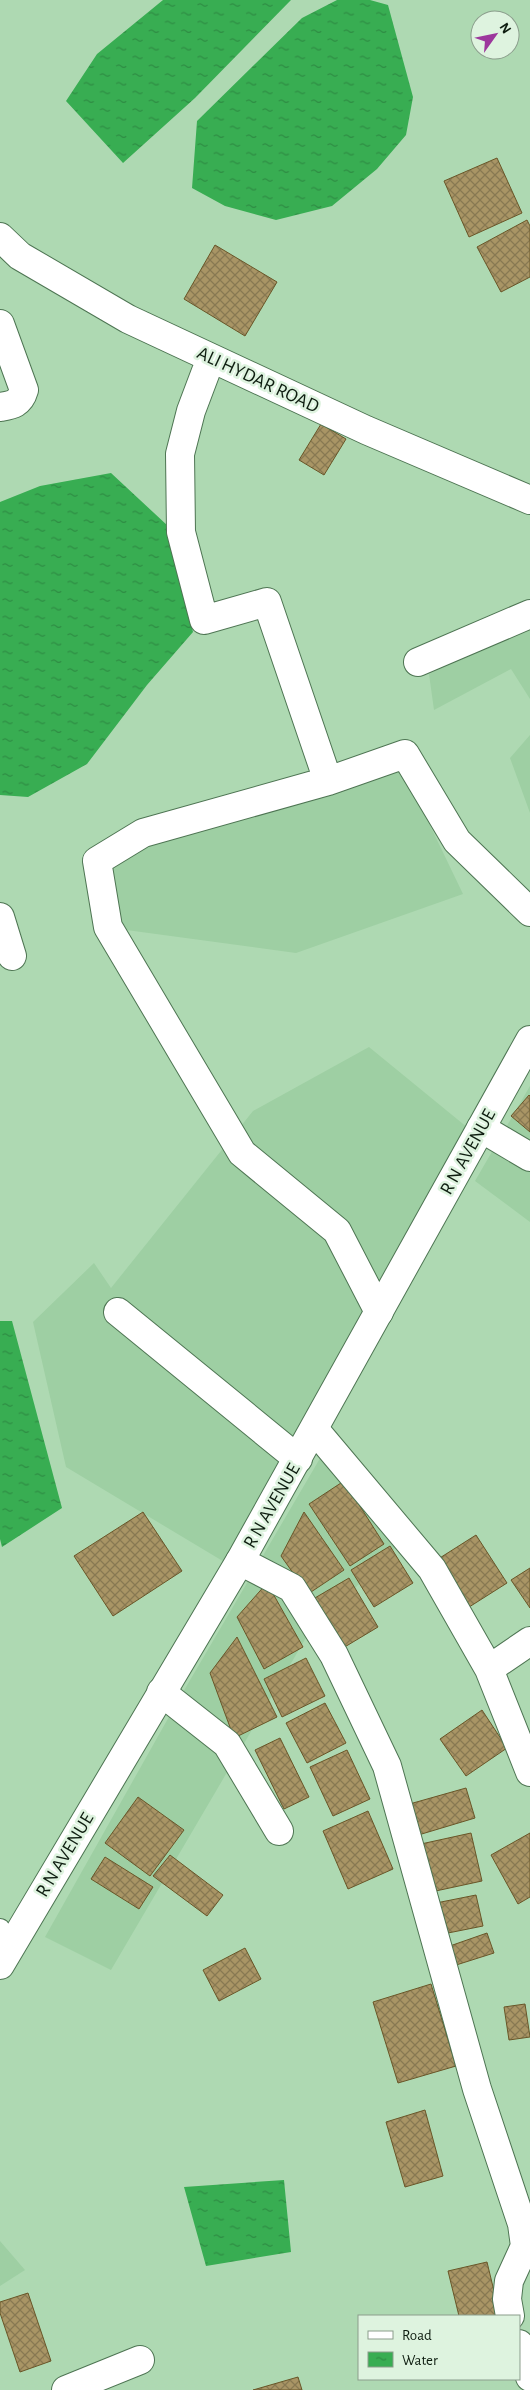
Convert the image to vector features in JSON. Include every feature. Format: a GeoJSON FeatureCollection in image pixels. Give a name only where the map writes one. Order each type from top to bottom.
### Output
{"type":"FeatureCollection","features":[{"type":"Feature","properties":{"kind":"street","name":"ALI HYDAR ROAD"},"geometry":{"type":"LineString","coordinates":[[0,237],[20,256],[128,319],[366,430],[530,500]]}},
{"type":"Feature","properties":{"kind":"street"},"geometry":{"type":"LineString","coordinates":[[0,324],[24,390],[22,398],[15,404],[0,407]]}},
{"type":"Feature","properties":{"kind":"street"},"geometry":{"type":"LineString","coordinates":[[211,358],[191,411],[180,454],[181,532],[204,620],[267,602],[328,781]]}},
{"type":"Feature","properties":{"kind":"street"},"geometry":{"type":"LineString","coordinates":[[418,662],[530,614]]}},
{"type":"Feature","properties":{"kind":"street"},"geometry":{"type":"LineString","coordinates":[[379,1312],[337,1231],[242,1153],[108,927],[97,861],[143,833],[328,781],[405,754],[457,841],[530,912]]}},
{"type":"Feature","properties":{"kind":"street"},"geometry":{"type":"LineString","coordinates":[[0,917],[12,956]]}},
{"type":"Feature","properties":{"kind":"street","name":"R N AVENUE"},"geometry":{"type":"LineString","coordinates":[[3,1947],[240,1561],[315,1430],[530,1040]]}},
{"type":"Feature","properties":{"kind":"street"},"geometry":{"type":"LineString","coordinates":[[481,1128],[530,1157]]}},
{"type":"Feature","properties":{"kind":"street"},"geometry":{"type":"LineString","coordinates":[[118,1312],[298,1459]]}},
{"type":"Feature","properties":{"kind":"street"},"geometry":{"type":"LineString","coordinates":[[315,1430],[432,1569],[489,1669],[530,1772]]}},
{"type":"Feature","properties":{"kind":"street"},"geometry":{"type":"LineString","coordinates":[[240,1561],[292,1588],[334,1655],[386,1766],[477,2089],[522,2224],[525,2246],[509,2281],[506,2299],[510,2315]]}},
{"type":"Feature","properties":{"kind":"street"},"geometry":{"type":"LineString","coordinates":[[489,1669],[530,1641]]}},
{"type":"Feature","properties":{"kind":"street"},"geometry":{"type":"LineString","coordinates":[[161,1692],[228,1744],[279,1831]]}},
{"type":"Feature","properties":{"kind":"street"},"geometry":{"type":"LineString","coordinates":[[520,2347],[530,2377]]}},
{"type":"Feature","properties":{"kind":"street"},"geometry":{"type":"LineString","coordinates":[[66,2390],[140,2360]]}},
{"type":"Feature","properties":{"kind":"shaded area"},"geometry":{"type":"Polygon","coordinates":[[[530,625],[530,699],[511,669],[434,710],[429,674],[530,625]]]}},
{"type":"Feature","properties":{"kind":"shaded area"},"geometry":{"type":"Polygon","coordinates":[[[530,735],[530,813],[510,758],[530,735]]]}},
{"type":"Feature","properties":{"kind":"shaded area"},"geometry":{"type":"Polygon","coordinates":[[[401,765],[463,894],[296,953],[119,929],[111,867],[146,843],[401,765]]]}},
{"type":"Feature","properties":{"kind":"shaded area"},"geometry":{"type":"Polygon","coordinates":[[[369,1047],[468,1128],[231,1566],[66,1467],[33,1322],[94,1263],[111,1288],[253,1111],[369,1047]]]}},
{"type":"Feature","properties":{"kind":"shaded area"},"geometry":{"type":"Polygon","coordinates":[[[530,1086],[530,1222],[475,1181],[530,1086]]]}},
{"type":"Feature","properties":{"kind":"shaded area"},"geometry":{"type":"Polygon","coordinates":[[[336,1431],[405,1538],[307,1636],[111,1970],[45,1937],[179,1699],[336,1431]]]}},
{"type":"Feature","properties":{"kind":"shaded area"},"geometry":{"type":"Polygon","coordinates":[[[0,2241],[25,2270],[0,2286],[0,2241]]]}},
{"type":"Feature","properties":{"kind":"water"},"geometry":{"type":"Polygon","coordinates":[[[163,0],[291,0],[195,98],[123,163],[66,101],[97,54],[163,0]]]}},
{"type":"Feature","properties":{"kind":"water"},"geometry":{"type":"Polygon","coordinates":[[[337,0],[370,0],[388,5],[413,97],[406,135],[377,169],[332,206],[276,220],[225,206],[192,188],[197,121],[302,18],[337,0]]]}},
{"type":"Feature","properties":{"kind":"water"},"geometry":{"type":"Polygon","coordinates":[[[111,473],[168,526],[193,632],[147,685],[87,764],[28,797],[0,795],[0,502],[40,486],[111,473]]]}},
{"type":"Feature","properties":{"kind":"water"},"geometry":{"type":"Polygon","coordinates":[[[0,1321],[12,1321],[62,1508],[2,1547],[0,1539],[0,1321]]]}},
{"type":"Feature","properties":{"kind":"water"},"geometry":{"type":"Polygon","coordinates":[[[284,2180],[291,2252],[206,2266],[184,2187],[284,2180]]]}},
{"type":"Feature","properties":{"kind":"building"},"geometry":{"type":"Polygon","coordinates":[[[497,158],[522,213],[469,237],[444,181],[497,158]]]}},
{"type":"Feature","properties":{"kind":"building"},"geometry":{"type":"Polygon","coordinates":[[[527,220],[530,226],[530,277],[501,292],[477,247],[527,220]]]}},
{"type":"Feature","properties":{"kind":"building"},"geometry":{"type":"Polygon","coordinates":[[[215,245],[277,282],[245,336],[184,299],[215,245]]]}},
{"type":"Feature","properties":{"kind":"building"},"geometry":{"type":"Polygon","coordinates":[[[321,424],[346,439],[324,475],[299,460],[321,424]]]}},
{"type":"Feature","properties":{"kind":"building"},"geometry":{"type":"Polygon","coordinates":[[[530,1096],[530,1132],[511,1116],[530,1096]]]}},
{"type":"Feature","properties":{"kind":"building"},"geometry":{"type":"Polygon","coordinates":[[[344,1481],[384,1544],[350,1566],[309,1504],[344,1481]]]}},
{"type":"Feature","properties":{"kind":"building"},"geometry":{"type":"Polygon","coordinates":[[[143,1512],[182,1571],[113,1616],[74,1556],[143,1512]]]}},
{"type":"Feature","properties":{"kind":"building"},"geometry":{"type":"Polygon","coordinates":[[[304,1512],[344,1570],[308,1594],[281,1556],[304,1512]]]}},
{"type":"Feature","properties":{"kind":"building"},"geometry":{"type":"Polygon","coordinates":[[[476,1535],[507,1583],[466,1609],[435,1561],[476,1535]]]}},
{"type":"Feature","properties":{"kind":"building"},"geometry":{"type":"Polygon","coordinates":[[[390,1546],[413,1583],[374,1607],[351,1570],[390,1546]]]}},
{"type":"Feature","properties":{"kind":"building"},"geometry":{"type":"Polygon","coordinates":[[[530,1568],[530,1608],[511,1580],[530,1568]]]}},
{"type":"Feature","properties":{"kind":"building"},"geometry":{"type":"Polygon","coordinates":[[[349,1578],[378,1627],[338,1651],[308,1602],[349,1578]]]}},
{"type":"Feature","properties":{"kind":"building"},"geometry":{"type":"Polygon","coordinates":[[[267,1583],[303,1647],[264,1669],[237,1617],[267,1583]]]}},
{"type":"Feature","properties":{"kind":"building"},"geometry":{"type":"Polygon","coordinates":[[[237,1637],[277,1717],[234,1738],[210,1673],[237,1637]]]}},
{"type":"Feature","properties":{"kind":"building"},"geometry":{"type":"Polygon","coordinates":[[[306,1658],[325,1696],[282,1717],[264,1679],[306,1658]]]}},
{"type":"Feature","properties":{"kind":"building"},"geometry":{"type":"Polygon","coordinates":[[[325,1703],[346,1743],[307,1763],[286,1723],[325,1703]]]}},
{"type":"Feature","properties":{"kind":"building"},"geometry":{"type":"Polygon","coordinates":[[[482,1710],[507,1748],[466,1776],[440,1739],[482,1710]]]}},
{"type":"Feature","properties":{"kind":"building"},"geometry":{"type":"Polygon","coordinates":[[[280,1738],[309,1797],[284,1809],[255,1750],[280,1738]]]}},
{"type":"Feature","properties":{"kind":"building"},"geometry":{"type":"Polygon","coordinates":[[[347,1750],[370,1799],[333,1816],[310,1767],[347,1750]]]}},
{"type":"Feature","properties":{"kind":"building"},"geometry":{"type":"Polygon","coordinates":[[[466,1788],[475,1818],[415,1836],[406,1805],[466,1788]]]}},
{"type":"Feature","properties":{"kind":"building"},"geometry":{"type":"Polygon","coordinates":[[[138,1797],[184,1830],[150,1876],[105,1843],[138,1797]]]}},
{"type":"Feature","properties":{"kind":"building"},"geometry":{"type":"Polygon","coordinates":[[[368,1811],[393,1869],[348,1889],[323,1831],[368,1811]]]}},
{"type":"Feature","properties":{"kind":"building"},"geometry":{"type":"Polygon","coordinates":[[[471,1833],[482,1881],[431,1892],[421,1844],[471,1833]]]}},
{"type":"Feature","properties":{"kind":"building"},"geometry":{"type":"Polygon","coordinates":[[[530,1833],[530,1897],[518,1904],[491,1855],[530,1833]]]}},
{"type":"Feature","properties":{"kind":"building"},"geometry":{"type":"Polygon","coordinates":[[[170,1855],[223,1895],[207,1916],[153,1876],[170,1855]]]}},
{"type":"Feature","properties":{"kind":"building"},"geometry":{"type":"Polygon","coordinates":[[[105,1857],[153,1887],[139,1909],[91,1879],[105,1857]]]}},
{"type":"Feature","properties":{"kind":"building"},"geometry":{"type":"Polygon","coordinates":[[[476,1895],[483,1926],[443,1934],[436,1903],[476,1895]]]}},
{"type":"Feature","properties":{"kind":"building"},"geometry":{"type":"Polygon","coordinates":[[[487,1933],[494,1953],[453,1966],[447,1947],[487,1933]]]}},
{"type":"Feature","properties":{"kind":"building"},"geometry":{"type":"Polygon","coordinates":[[[245,1948],[261,1979],[219,2001],[203,1970],[245,1948]]]}},
{"type":"Feature","properties":{"kind":"building"},"geometry":{"type":"Polygon","coordinates":[[[431,1984],[456,2066],[398,2083],[373,2002],[431,1984]]]}},
{"type":"Feature","properties":{"kind":"building"},"geometry":{"type":"Polygon","coordinates":[[[525,2004],[530,2037],[509,2040],[504,2007],[525,2004]]]}},
{"type":"Feature","properties":{"kind":"building"},"geometry":{"type":"Polygon","coordinates":[[[425,2110],[443,2176],[405,2187],[386,2122],[425,2110]]]}},
{"type":"Feature","properties":{"kind":"building"},"geometry":{"type":"Polygon","coordinates":[[[487,2262],[500,2315],[459,2315],[448,2271],[487,2262]]]}},
{"type":"Feature","properties":{"kind":"building"},"geometry":{"type":"Polygon","coordinates":[[[28,2293],[51,2361],[20,2372],[0,2313],[0,2302],[28,2293]]]}},
{"type":"Feature","properties":{"kind":"building"},"geometry":{"type":"Polygon","coordinates":[[[298,2377],[302,2390],[253,2390],[298,2377]]]}}]}
